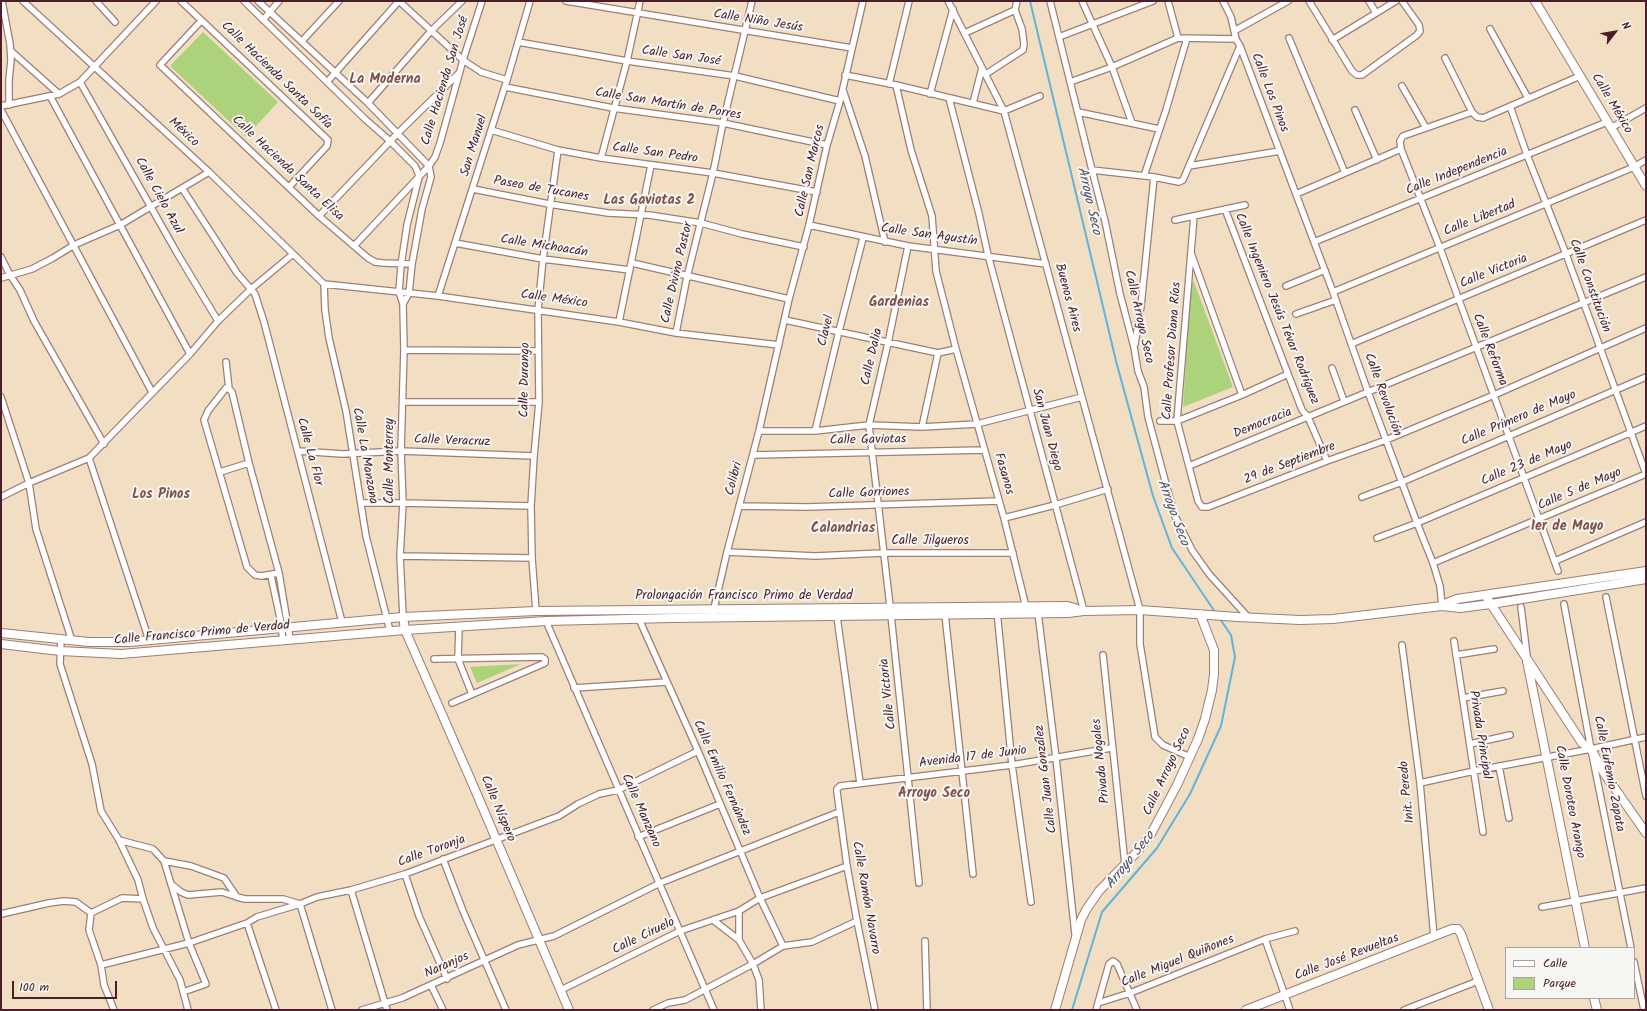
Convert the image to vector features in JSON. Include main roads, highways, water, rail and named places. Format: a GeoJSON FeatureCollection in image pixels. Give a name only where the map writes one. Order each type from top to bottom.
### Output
{"type":"FeatureCollection","features":[{"type":"Feature","properties":{"kind":"main road","name":"Calle México"},"geometry":{"type":"LineString","coordinates":[[1535,1],[1646,186]]}},
{"type":"Feature","properties":{"kind":"main road"},"geometry":{"type":"LineString","coordinates":[[1442,606],[1457,599],[1645,573]]}},
{"type":"Feature","properties":{"kind":"main road"},"geometry":{"type":"LineString","coordinates":[[1442,606],[1460,608],[1491,604],[1645,573]]}},
{"type":"Feature","properties":{"kind":"main road","name":"Calle Doroteo Arango"},"geometry":{"type":"LineString","coordinates":[[1484,595],[1582,743],[1591,750],[1604,773],[1646,833]]}},
{"type":"Feature","properties":{"kind":"main road","name":"Prolongación Francisco Primo de Verdad"},"geometry":{"type":"LineString","coordinates":[[403,618],[536,611],[714,608],[945,614],[1026,606],[1068,606],[1084,611]]}},
{"type":"Feature","properties":{"kind":"main road","name":"Prolongación Francisco Primo de Verdad"},"geometry":{"type":"LineString","coordinates":[[404,630],[546,621],[837,617],[891,612],[997,610],[1068,614],[1084,611],[1140,610],[1300,620],[1333,619],[1442,606]]}},
{"type":"Feature","properties":{"kind":"main road","name":"Calle Arroyo Seco"},"geometry":{"type":"LineString","coordinates":[[1055,1010],[1076,942],[1081,920],[1088,906],[1099,891],[1137,852],[1151,834],[1190,757],[1205,719],[1212,690],[1214,650],[1203,614]]}},
{"type":"Feature","properties":{"kind":"main road","name":"Calle Francisco Primo de Verdad"},"geometry":{"type":"LineString","coordinates":[[1,633],[72,641],[129,642],[342,622],[403,618]]}},
{"type":"Feature","properties":{"kind":"main road","name":"Calle Níspero"},"geometry":{"type":"LineString","coordinates":[[403,618],[404,630],[540,940],[569,1010]]}},
{"type":"Feature","properties":{"kind":"main road","name":"Calle Francisco Primo de Verdad"},"geometry":{"type":"LineString","coordinates":[[1,644],[60,651],[121,654],[404,630]]}},
{"type":"Feature","properties":{"kind":"main road","name":"Calle Doroteo Arango"},"geometry":{"type":"LineString","coordinates":[[1528,661],[1585,947]]}},
{"type":"Feature","properties":{"kind":"main road","name":"Calle José Revueltas"},"geometry":{"type":"LineString","coordinates":[[1246,1010],[1452,929],[1458,930],[1461,934],[1489,1010]]}},
{"type":"Feature","properties":{"kind":"main road"},"geometry":{"type":"LineString","coordinates":[[1594,999],[1597,1010]]}},
{"type":"Feature","properties":{"kind":"waterway","name":"Arroyo Seco"},"geometry":{"type":"LineString","coordinates":[[1030,1],[1116,361],[1153,496],[1172,548],[1215,612]]}},
{"type":"Feature","properties":{"kind":"waterway","name":"Arroyo Seco"},"geometry":{"type":"LineString","coordinates":[[1072,1010],[1102,912],[1157,848],[1190,794],[1221,726],[1235,657],[1231,635],[1220,619]]}},
{"type":"Feature","properties":{"kind":"district","name":"La Moderna"},"geometry":{"type":"Point","coordinates":[385,81]}},
{"type":"Feature","properties":{"kind":"district","name":"Las Gaviotas 2"},"geometry":{"type":"Point","coordinates":[649,202]}},
{"type":"Feature","properties":{"kind":"district","name":"Gardenias"},"geometry":{"type":"Point","coordinates":[899,304]}},
{"type":"Feature","properties":{"kind":"district","name":"Los Pinos"},"geometry":{"type":"Point","coordinates":[161,496]}},
{"type":"Feature","properties":{"kind":"district","name":"1er de Mayo"},"geometry":{"type":"Point","coordinates":[1567,528]}},
{"type":"Feature","properties":{"kind":"district","name":"Calandrias"},"geometry":{"type":"Point","coordinates":[843,530]}},
{"type":"Feature","properties":{"kind":"district","name":"Arroyo Seco"},"geometry":{"type":"Point","coordinates":[934,795]}}]}
